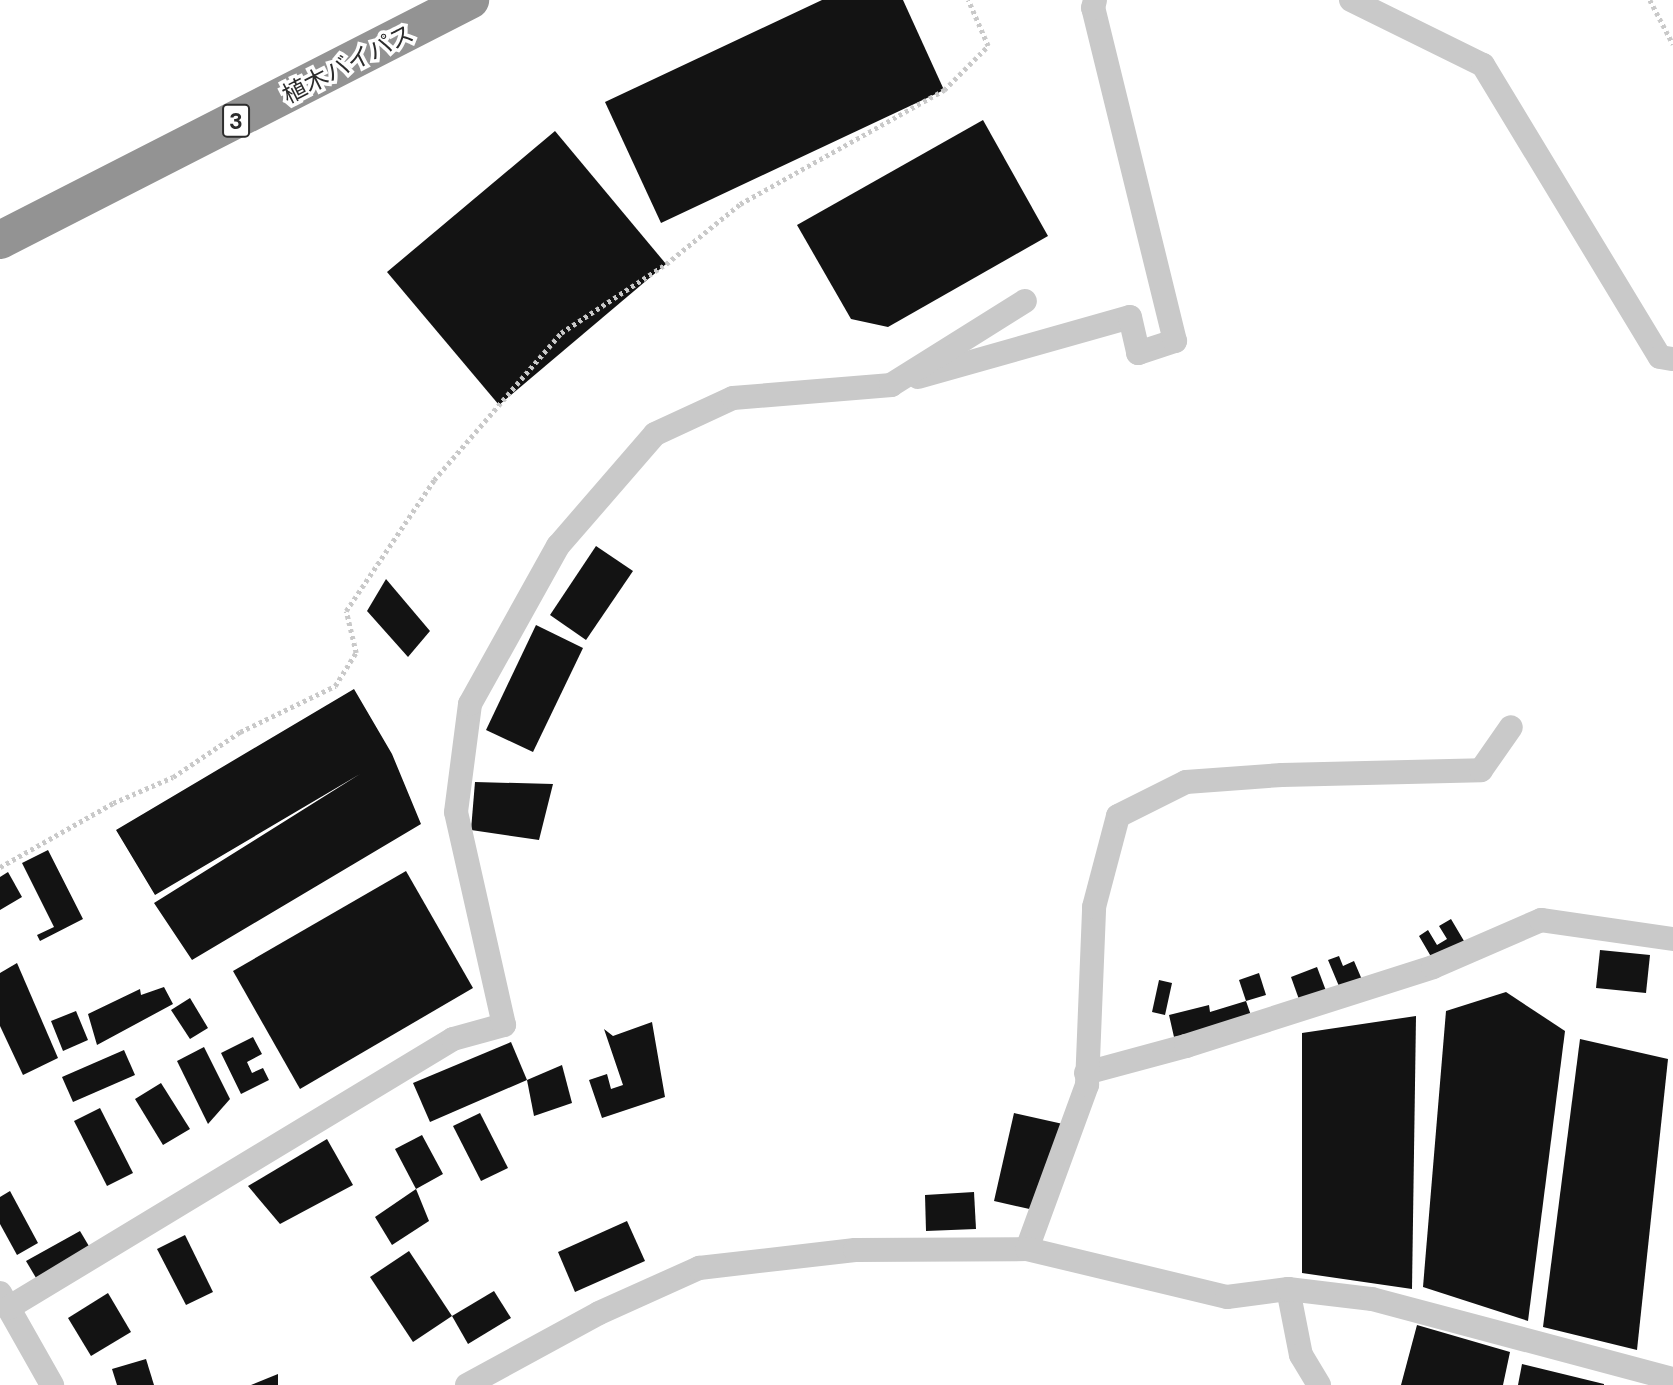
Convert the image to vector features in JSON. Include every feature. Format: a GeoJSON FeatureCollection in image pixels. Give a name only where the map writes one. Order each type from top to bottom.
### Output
{"type":"FeatureCollection","features":[{"type":"Feature","properties":{"kind":"highway","name":"植木バイパス"},"geometry":{"type":"LineString","coordinates":[[0,240],[470,0]]}},
{"type":"Feature","properties":{"kind":"street"},"geometry":{"type":"LineString","coordinates":[[52,1385],[4,1301],[453,1039],[504,1025],[456,811],[470,704],[558,545],[655,434],[733,398],[891,384],[1130,317],[1138,353],[1175,341],[1093,8],[1095,0]]}},
{"type":"Feature","properties":{"kind":"street"},"geometry":{"type":"LineString","coordinates":[[1351,0],[1483,65],[1660,357],[1673,359]]}},
{"type":"Feature","properties":{"kind":"street"},"geometry":{"type":"LineString","coordinates":[[891,384],[1025,300]]}},
{"type":"Feature","properties":{"kind":"street"},"geometry":{"type":"LineString","coordinates":[[1027,1249],[1087,1085],[1094,907],[1118,816],[1186,782],[1282,775],[1481,770],[1511,727]]}},
{"type":"Feature","properties":{"kind":"street"},"geometry":{"type":"LineString","coordinates":[[1086,1073],[1186,1046],[1433,967],[1541,920],[1673,939]]}},
{"type":"Feature","properties":{"kind":"street"},"geometry":{"type":"LineString","coordinates":[[467,1385],[599,1312],[699,1268],[855,1250],[1027,1249],[1227,1297],[1288,1289],[1372,1299],[1673,1379]]}},
{"type":"Feature","properties":{"kind":"street"},"geometry":{"type":"LineString","coordinates":[[1288,1289],[1301,1355],[1319,1385]]}},
{"type":"Feature","properties":{"kind":"path"},"geometry":{"type":"LineString","coordinates":[[0,867],[113,803],[173,777],[240,732],[335,686],[356,653],[346,611],[434,481],[561,333],[666,264],[740,204],[944,90],[988,46],[968,0]]}},
{"type":"Feature","properties":{"kind":"path"},"geometry":{"type":"LineString","coordinates":[[1650,0],[1673,44]]}},
{"type":"Feature","properties":{"kind":"building"},"geometry":{"type":"Polygon","coordinates":[[[822,0],[903,0],[944,90],[661,223],[605,102],[822,0]]]}},
{"type":"Feature","properties":{"kind":"building"},"geometry":{"type":"Polygon","coordinates":[[[983,120],[1048,236],[888,327],[851,319],[797,225],[983,120]]]}},
{"type":"Feature","properties":{"kind":"building"},"geometry":{"type":"Polygon","coordinates":[[[555,131],[666,264],[499,405],[387,272],[555,131]]]}},
{"type":"Feature","properties":{"kind":"building"},"geometry":{"type":"Polygon","coordinates":[[[596,546],[633,571],[586,640],[550,615],[596,546]]]}},
{"type":"Feature","properties":{"kind":"building"},"geometry":{"type":"Polygon","coordinates":[[[386,579],[430,631],[408,657],[367,611],[386,579]]]}},
{"type":"Feature","properties":{"kind":"building"},"geometry":{"type":"Polygon","coordinates":[[[536,625],[583,648],[533,752],[486,730],[536,625]]]}},
{"type":"Feature","properties":{"kind":"building"},"geometry":{"type":"Polygon","coordinates":[[[354,689],[392,754],[421,824],[192,960],[154,903],[360,774],[155,895],[116,830],[354,689]]]}},
{"type":"Feature","properties":{"kind":"building"},"geometry":{"type":"Polygon","coordinates":[[[475,782],[553,784],[539,840],[471,830],[475,782]]]}},
{"type":"Feature","properties":{"kind":"building"},"geometry":{"type":"Polygon","coordinates":[[[48,850],[83,919],[40,941],[37,935],[54,927],[22,863],[48,850]]]}},
{"type":"Feature","properties":{"kind":"building"},"geometry":{"type":"Polygon","coordinates":[[[406,871],[473,988],[300,1089],[233,971],[406,871]]]}},
{"type":"Feature","properties":{"kind":"building"},"geometry":{"type":"Polygon","coordinates":[[[8,872],[22,897],[0,910],[0,877],[8,872]]]}},
{"type":"Feature","properties":{"kind":"building"},"geometry":{"type":"Polygon","coordinates":[[[1451,919],[1464,941],[1433,960],[1419,936],[1428,930],[1437,945],[1447,939],[1439,926],[1451,919]]]}},
{"type":"Feature","properties":{"kind":"building"},"geometry":{"type":"Polygon","coordinates":[[[1600,950],[1650,955],[1646,993],[1596,988],[1600,950]]]}},
{"type":"Feature","properties":{"kind":"building"},"geometry":{"type":"Polygon","coordinates":[[[1339,956],[1343,966],[1354,961],[1363,982],[1341,991],[1328,960],[1339,956]]]}},
{"type":"Feature","properties":{"kind":"building"},"geometry":{"type":"Polygon","coordinates":[[[17,963],[58,1058],[23,1075],[0,1026],[0,973],[17,963]]]}},
{"type":"Feature","properties":{"kind":"building"},"geometry":{"type":"Polygon","coordinates":[[[1317,967],[1328,996],[1301,1005],[1291,977],[1317,967]]]}},
{"type":"Feature","properties":{"kind":"building"},"geometry":{"type":"Polygon","coordinates":[[[1259,973],[1266,995],[1246,1001],[1239,980],[1259,973]]]}},
{"type":"Feature","properties":{"kind":"building"},"geometry":{"type":"Polygon","coordinates":[[[1159,980],[1172,983],[1165,1015],[1152,1012],[1159,980]]]}},
{"type":"Feature","properties":{"kind":"building"},"geometry":{"type":"Polygon","coordinates":[[[164,987],[173,1004],[97,1045],[88,1014],[140,989],[141,995],[164,987]]]}},
{"type":"Feature","properties":{"kind":"building"},"geometry":{"type":"Polygon","coordinates":[[[1506,992],[1565,1031],[1528,1321],[1423,1287],[1446,1011],[1506,992]]]}},
{"type":"Feature","properties":{"kind":"building"},"geometry":{"type":"Polygon","coordinates":[[[190,998],[208,1028],[190,1039],[171,1010],[190,998]]]}},
{"type":"Feature","properties":{"kind":"building"},"geometry":{"type":"Polygon","coordinates":[[[1246,1001],[1254,1024],[1174,1037],[1169,1015],[1209,1005],[1210,1012],[1246,1001]]]}},
{"type":"Feature","properties":{"kind":"building"},"geometry":{"type":"Polygon","coordinates":[[[76,1011],[88,1040],[63,1051],[51,1021],[76,1011]]]}},
{"type":"Feature","properties":{"kind":"building"},"geometry":{"type":"Polygon","coordinates":[[[1416,1016],[1412,1289],[1302,1273],[1302,1033],[1416,1016]]]}},
{"type":"Feature","properties":{"kind":"building"},"geometry":{"type":"Polygon","coordinates":[[[652,1022],[665,1097],[602,1118],[589,1080],[607,1074],[611,1089],[623,1085],[604,1029],[613,1036],[652,1022]]]}},
{"type":"Feature","properties":{"kind":"building"},"geometry":{"type":"Polygon","coordinates":[[[253,1037],[262,1054],[247,1062],[252,1073],[263,1068],[269,1080],[241,1094],[221,1053],[253,1037]]]}},
{"type":"Feature","properties":{"kind":"building"},"geometry":{"type":"Polygon","coordinates":[[[1580,1039],[1668,1059],[1637,1350],[1543,1327],[1580,1039]]]}},
{"type":"Feature","properties":{"kind":"building"},"geometry":{"type":"Polygon","coordinates":[[[511,1042],[527,1080],[430,1122],[413,1083],[511,1042]]]}},
{"type":"Feature","properties":{"kind":"building"},"geometry":{"type":"Polygon","coordinates":[[[204,1047],[230,1099],[208,1124],[177,1061],[204,1047]]]}},
{"type":"Feature","properties":{"kind":"building"},"geometry":{"type":"Polygon","coordinates":[[[124,1050],[135,1075],[73,1102],[62,1077],[124,1050]]]}},
{"type":"Feature","properties":{"kind":"building"},"geometry":{"type":"Polygon","coordinates":[[[562,1065],[572,1103],[534,1116],[527,1080],[562,1065]]]}},
{"type":"Feature","properties":{"kind":"building"},"geometry":{"type":"Polygon","coordinates":[[[161,1083],[190,1129],[163,1145],[135,1099],[161,1083]]]}},
{"type":"Feature","properties":{"kind":"building"},"geometry":{"type":"Polygon","coordinates":[[[100,1108],[133,1173],[107,1186],[74,1121],[100,1108]]]}},
{"type":"Feature","properties":{"kind":"building"},"geometry":{"type":"Polygon","coordinates":[[[480,1113],[508,1168],[481,1181],[453,1126],[480,1113]]]}},
{"type":"Feature","properties":{"kind":"building"},"geometry":{"type":"Polygon","coordinates":[[[1014,1113],[1063,1124],[1043,1212],[994,1201],[1014,1113]]]}},
{"type":"Feature","properties":{"kind":"building"},"geometry":{"type":"Polygon","coordinates":[[[422,1135],[443,1174],[416,1189],[395,1149],[422,1135]]]}},
{"type":"Feature","properties":{"kind":"building"},"geometry":{"type":"Polygon","coordinates":[[[327,1139],[353,1185],[280,1224],[248,1186],[327,1139]]]}},
{"type":"Feature","properties":{"kind":"building"},"geometry":{"type":"Polygon","coordinates":[[[416,1189],[429,1221],[392,1245],[375,1217],[416,1189]]]}},
{"type":"Feature","properties":{"kind":"building"},"geometry":{"type":"Polygon","coordinates":[[[10,1191],[38,1243],[17,1255],[0,1224],[0,1197],[10,1191]]]}},
{"type":"Feature","properties":{"kind":"building"},"geometry":{"type":"Polygon","coordinates":[[[974,1192],[976,1229],[926,1231],[925,1195],[974,1192]]]}},
{"type":"Feature","properties":{"kind":"building"},"geometry":{"type":"Polygon","coordinates":[[[627,1221],[645,1261],[575,1292],[558,1252],[627,1221]]]}},
{"type":"Feature","properties":{"kind":"building"},"geometry":{"type":"Polygon","coordinates":[[[80,1231],[96,1258],[42,1288],[26,1261],[80,1231]]]}},
{"type":"Feature","properties":{"kind":"building"},"geometry":{"type":"Polygon","coordinates":[[[185,1235],[213,1292],[186,1305],[157,1249],[185,1235]]]}},
{"type":"Feature","properties":{"kind":"building"},"geometry":{"type":"Polygon","coordinates":[[[409,1251],[452,1316],[413,1342],[370,1277],[409,1251]]]}},
{"type":"Feature","properties":{"kind":"building"},"geometry":{"type":"Polygon","coordinates":[[[494,1291],[511,1318],[468,1344],[452,1316],[494,1291]]]}},
{"type":"Feature","properties":{"kind":"building"},"geometry":{"type":"Polygon","coordinates":[[[108,1293],[131,1332],[91,1356],[68,1318],[108,1293]]]}},
{"type":"Feature","properties":{"kind":"building"},"geometry":{"type":"Polygon","coordinates":[[[1417,1325],[1510,1352],[1503,1385],[1401,1385],[1417,1325]]]}},
{"type":"Feature","properties":{"kind":"building"},"geometry":{"type":"Polygon","coordinates":[[[146,1359],[154,1385],[117,1385],[112,1369],[146,1359]]]}},
{"type":"Feature","properties":{"kind":"building"},"geometry":{"type":"Polygon","coordinates":[[[1522,1364],[1604,1384],[1604,1385],[1518,1385],[1522,1364]]]}},
{"type":"Feature","properties":{"kind":"building"},"geometry":{"type":"Polygon","coordinates":[[[278,1374],[278,1385],[251,1385],[278,1374]]]}}]}
